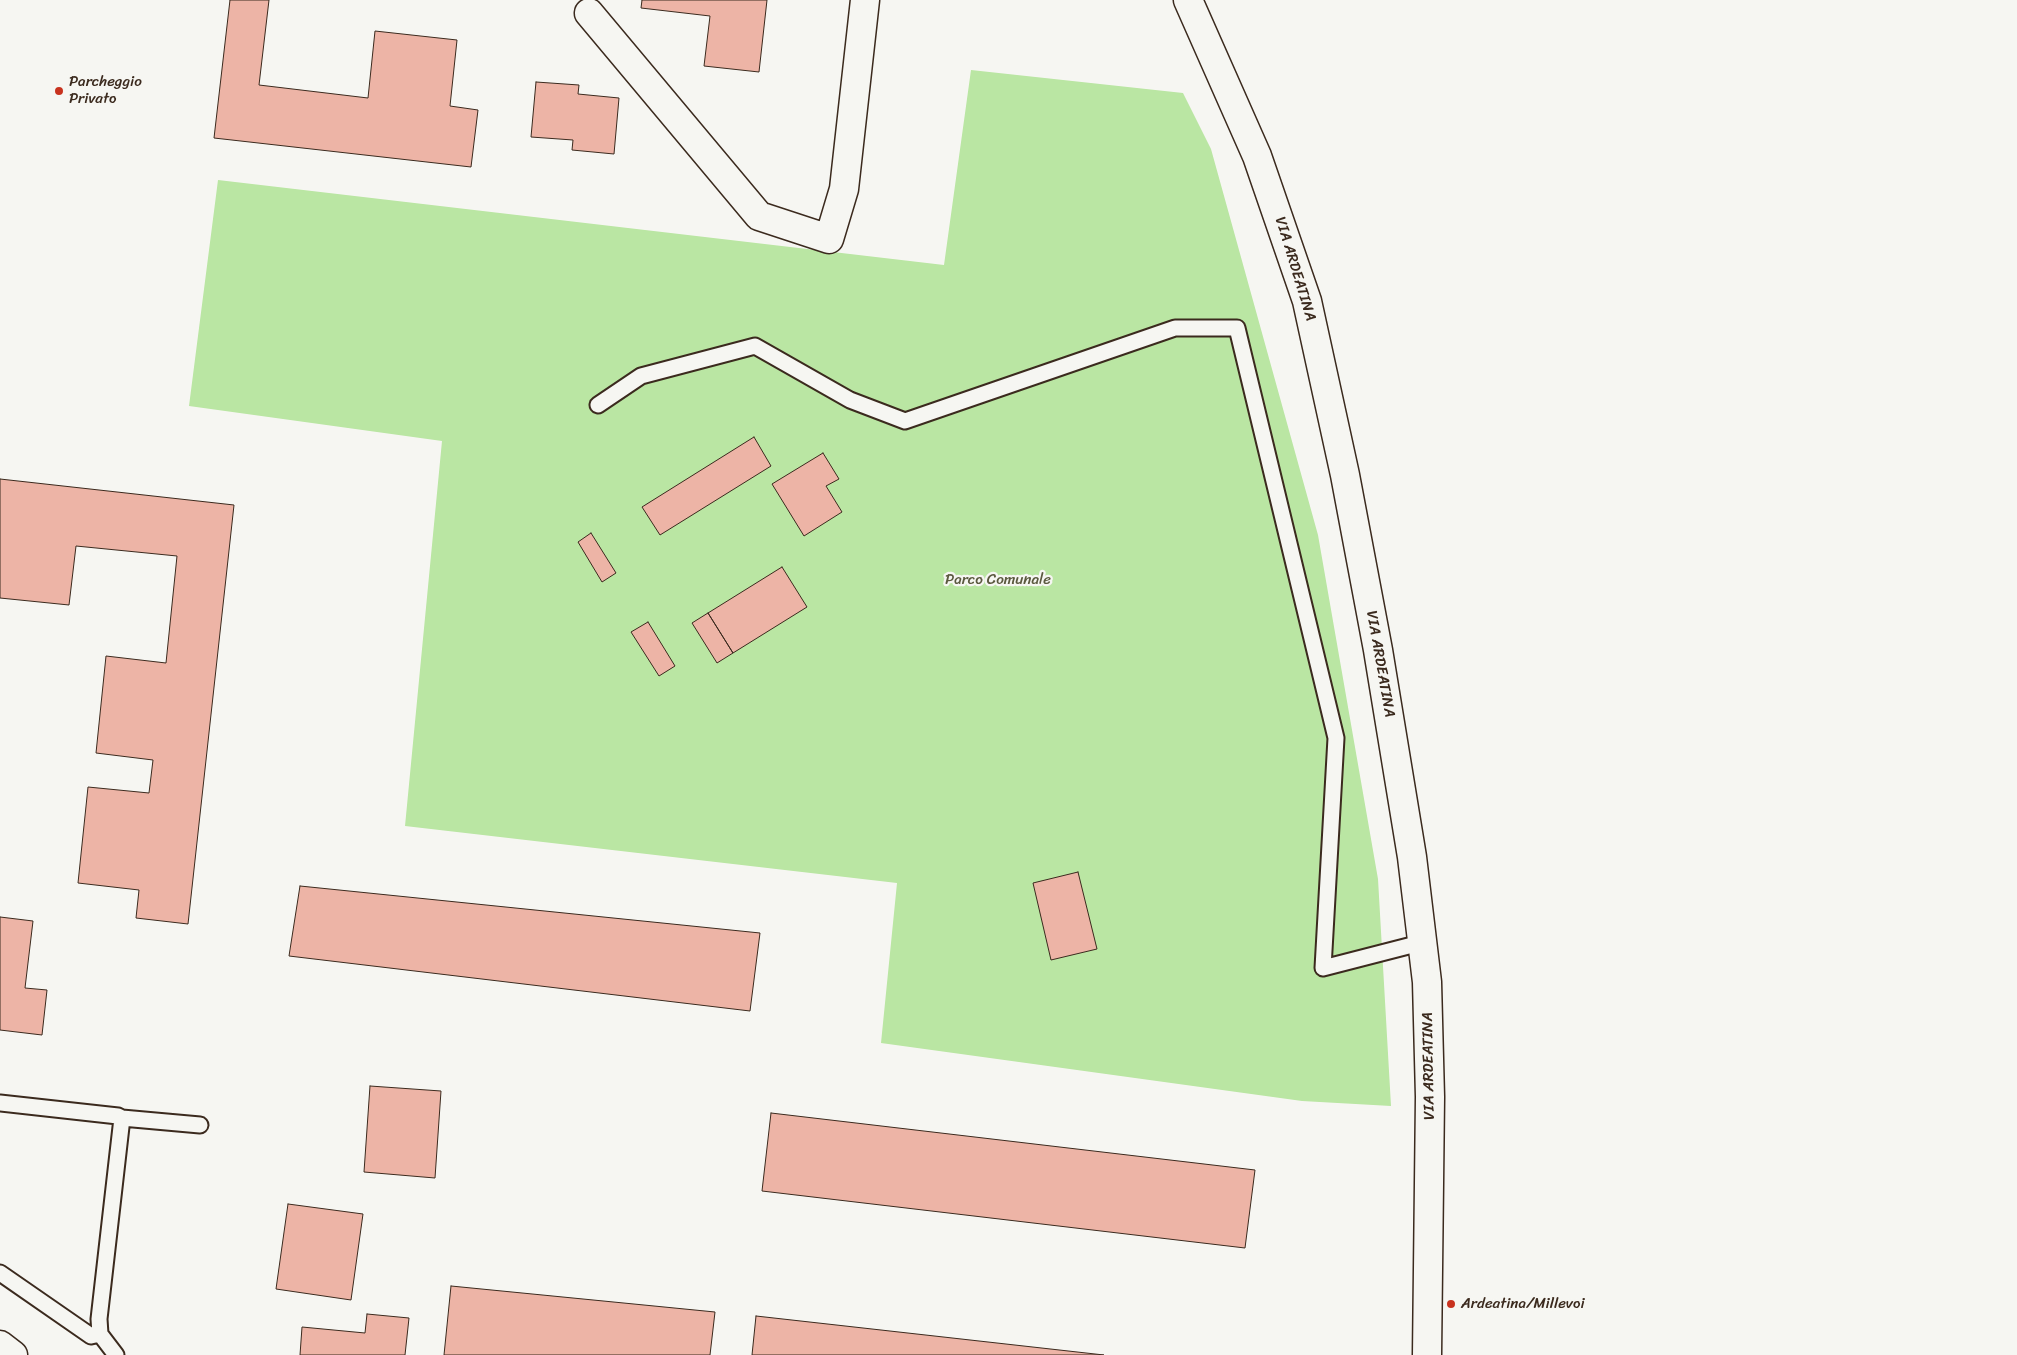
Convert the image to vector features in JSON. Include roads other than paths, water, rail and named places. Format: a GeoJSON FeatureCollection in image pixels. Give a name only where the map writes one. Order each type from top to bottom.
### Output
{"type":"FeatureCollection","features":[{"type":"Feature","properties":{"kind":"main road"},"geometry":{"type":"LineString","coordinates":[[589,13],[759,216],[829,239],[844,189],[865,0]]}},
{"type":"Feature","properties":{"kind":"main road","name":"VIA ARDEATINA"},"geometry":{"type":"LineString","coordinates":[[1188,0],[1257,156],[1287,239],[1312,320],[1345,475],[1378,650],[1412,857],[1424,942],[1427,982],[1430,1097],[1427,1355]]}},
{"type":"Feature","properties":{"kind":"main road"},"geometry":{"type":"LineString","coordinates":[[0,1345],[13,1355]]}},
{"type":"Feature","properties":{"kind":"lane"},"geometry":{"type":"LineString","coordinates":[[598,404],[641,376],[755,346],[850,400],[905,421],[1175,328],[1237,328],[1336,738],[1323,968],[1424,942]]}},
{"type":"Feature","properties":{"kind":"lane"},"geometry":{"type":"LineString","coordinates":[[0,1103],[122,1118],[200,1125]]}},
{"type":"Feature","properties":{"kind":"lane"},"geometry":{"type":"LineString","coordinates":[[116,1355],[100,1334],[99,1319],[122,1118]]}},
{"type":"Feature","properties":{"kind":"lane"},"geometry":{"type":"LineString","coordinates":[[0,1273],[91,1336],[100,1334]]}},
{"type":"Feature","properties":{"kind":"place","name":"Parcheggio Privato"},"geometry":{"type":"Point","coordinates":[59,91]}},
{"type":"Feature","properties":{"kind":"place","name":"Ardeatina/Millevoi"},"geometry":{"type":"Point","coordinates":[1451,1304]}},
{"type":"Feature","properties":{"kind":"park label","name":"Parco Comunale"},"geometry":{"type":"Point","coordinates":[998,580]}}]}
